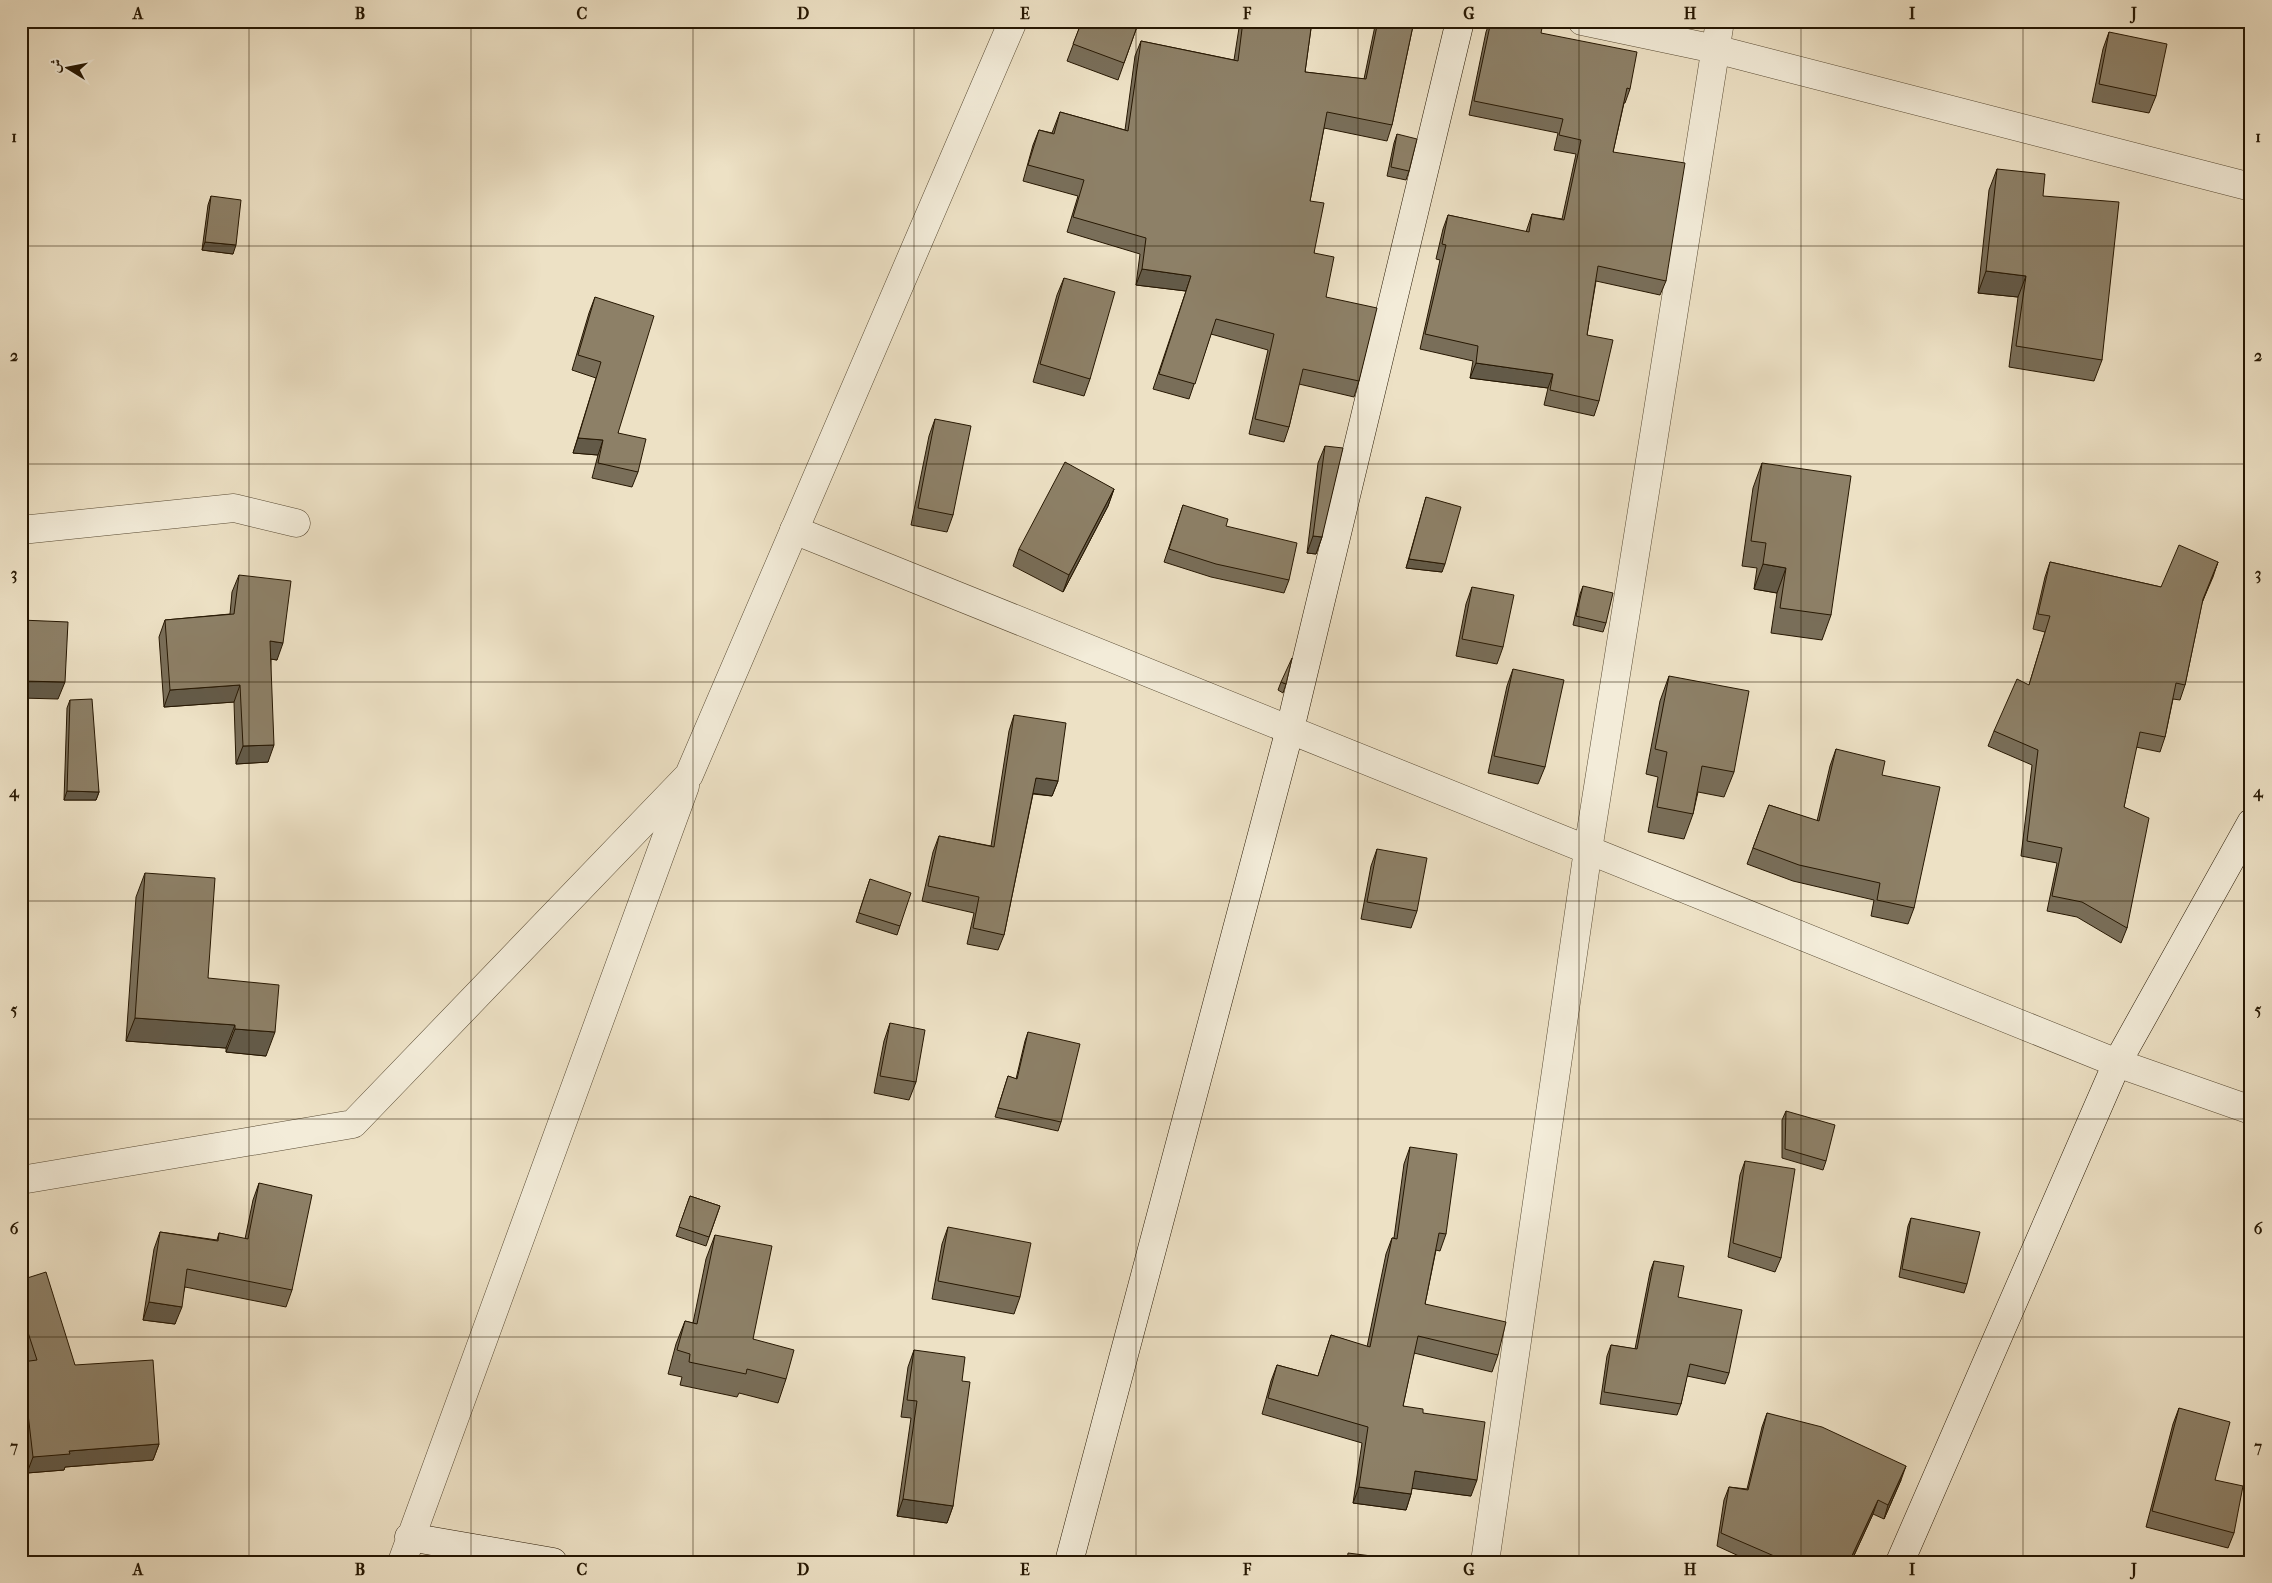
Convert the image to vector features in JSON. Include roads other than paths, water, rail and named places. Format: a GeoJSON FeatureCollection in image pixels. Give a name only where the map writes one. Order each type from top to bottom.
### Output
{"type":"FeatureCollection","features":[{"type":"Feature","properties":{"kind":"street"},"geometry":{"type":"LineString","coordinates":[[553,1562],[405,1550],[689,775],[1013,21]]}},
{"type":"Feature","properties":{"kind":"street"},"geometry":{"type":"LineString","coordinates":[[1069,1562],[1290,729],[1460,21]]}},
{"type":"Feature","properties":{"kind":"street"},"geometry":{"type":"LineString","coordinates":[[1582,21],[1715,49],[2251,187]]}},
{"type":"Feature","properties":{"kind":"street"},"geometry":{"type":"LineString","coordinates":[[1485,1562],[1588,850],[1720,21]]}},
{"type":"Feature","properties":{"kind":"street"},"geometry":{"type":"LineString","coordinates":[[21,530],[234,508],[296,523]]}},
{"type":"Feature","properties":{"kind":"street"},"geometry":{"type":"LineString","coordinates":[[794,530],[2117,1063],[2251,1110]]}},
{"type":"Feature","properties":{"kind":"street"},"geometry":{"type":"LineString","coordinates":[[21,1180],[353,1124],[689,775]]}},
{"type":"Feature","properties":{"kind":"street"},"geometry":{"type":"LineString","coordinates":[[1900,1562],[2117,1063],[2251,823]]}}]}
